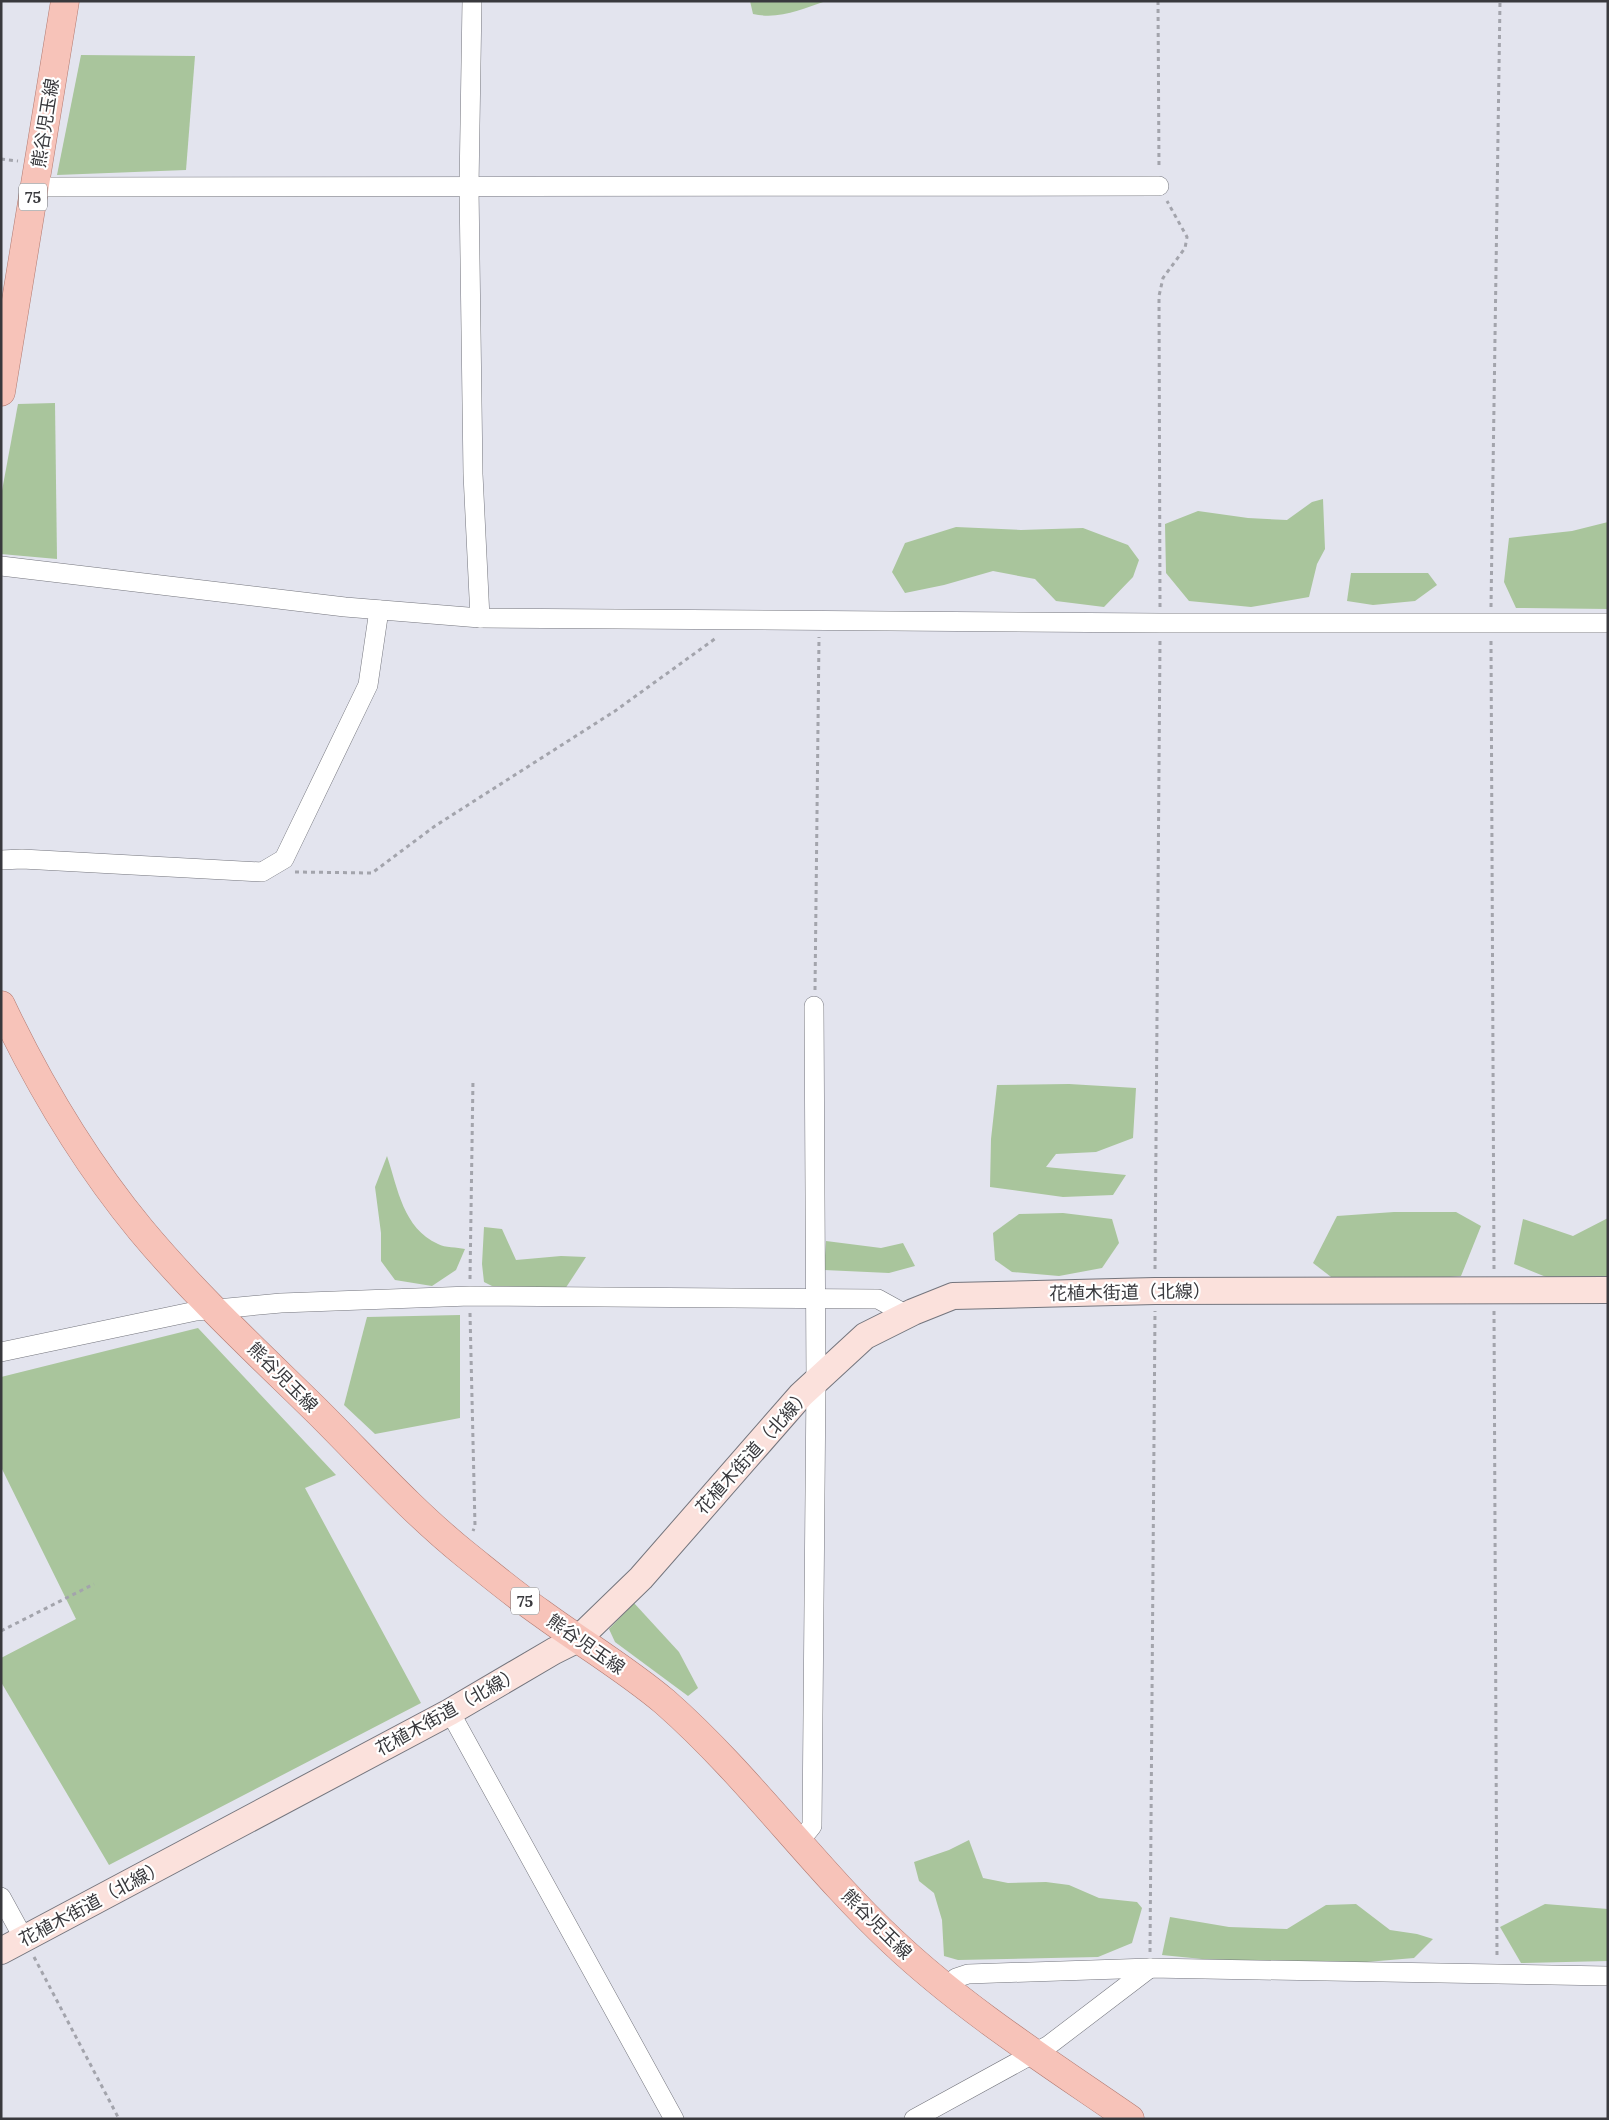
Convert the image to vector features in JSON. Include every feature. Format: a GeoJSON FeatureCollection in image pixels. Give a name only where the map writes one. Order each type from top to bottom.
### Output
{"type":"FeatureCollection","features":[{"type":"Feature","properties":{"kind":"main road","name":"熊谷児玉線"},"geometry":{"type":"LineString","coordinates":[[1,392],[65,1]]}},
{"type":"Feature","properties":{"kind":"main road","name":"熊谷児玉線"},"geometry":{"type":"LineString","coordinates":[[1,1005],[47,1094],[98,1174],[142,1230],[213,1308],[397,1491],[459,1550],[536,1610],[637,1680],[697,1731],[891,1940],[945,1987],[1130,2119]]}},
{"type":"Feature","properties":{"kind":"street"},"geometry":{"type":"LineString","coordinates":[[472,1],[469,187],[473,474],[480,618]]}},
{"type":"Feature","properties":{"kind":"street"},"geometry":{"type":"LineString","coordinates":[[35,187],[1159,186]]}},
{"type":"Feature","properties":{"kind":"street"},"geometry":{"type":"LineString","coordinates":[[1,566],[378,610],[480,618],[1160,623],[1608,623]]}},
{"type":"Feature","properties":{"kind":"street"},"geometry":{"type":"LineString","coordinates":[[1,860],[22,859],[262,872],[284,859],[368,685],[378,610]]}},
{"type":"Feature","properties":{"kind":"street"},"geometry":{"type":"LineString","coordinates":[[798,1842],[812,1826],[816,1382],[814,1006]]}},
{"type":"Feature","properties":{"kind":"street","name":"花植木街道（北線）"},"geometry":{"type":"LineString","coordinates":[[1,1951],[450,1712],[578,1639],[641,1578],[801,1395],[865,1336],[907,1315],[953,1296],[1155,1291],[1608,1290]]}},
{"type":"Feature","properties":{"kind":"street"},"geometry":{"type":"LineString","coordinates":[[1,1352],[213,1308],[281,1303],[470,1296],[878,1299],[907,1315]]}},
{"type":"Feature","properties":{"kind":"street"},"geometry":{"type":"LineString","coordinates":[[450,1712],[674,2119]]}},
{"type":"Feature","properties":{"kind":"street"},"geometry":{"type":"LineString","coordinates":[[1,1897],[24,1939]]}},
{"type":"Feature","properties":{"kind":"street"},"geometry":{"type":"LineString","coordinates":[[914,2119],[1036,2053],[1150,1968]]}},
{"type":"Feature","properties":{"kind":"street"},"geometry":{"type":"LineString","coordinates":[[945,1987],[956,1978],[968,1974],[1150,1968],[1608,1976]]}},
{"type":"Feature","properties":{"kind":"path"},"geometry":{"type":"LineString","coordinates":[[1158,1],[1159,186],[1186,237],[1185,248],[1163,278],[1159,296],[1160,623]]}},
{"type":"Feature","properties":{"kind":"path"},"geometry":{"type":"LineString","coordinates":[[1498,1975],[1491,623],[1500,1]]}},
{"type":"Feature","properties":{"kind":"path"},"geometry":{"type":"LineString","coordinates":[[262,872],[372,873],[436,826],[615,711],[740,620]]}},
{"type":"Feature","properties":{"kind":"path"},"geometry":{"type":"LineString","coordinates":[[814,1006],[819,621]]}},
{"type":"Feature","properties":{"kind":"path"},"geometry":{"type":"LineString","coordinates":[[459,1550],[475,1526],[470,1296],[473,1079]]}},
{"type":"Feature","properties":{"kind":"path"},"geometry":{"type":"LineString","coordinates":[[1,1632],[94,1584]]}},
{"type":"Feature","properties":{"kind":"path"},"geometry":{"type":"LineString","coordinates":[[24,1939],[119,2119]]}},
{"type":"Feature","properties":{"kind":"green space"},"geometry":{"type":"Polygon","coordinates":[[[750,1],[826,1],[790,13],[772,16],[753,14],[750,1]]]}},
{"type":"Feature","properties":{"kind":"green space"},"geometry":{"type":"Polygon","coordinates":[[[81,55],[195,56],[186,170],[57,175],[81,55]]]}},
{"type":"Feature","properties":{"kind":"green space"},"geometry":{"type":"Polygon","coordinates":[[[55,403],[57,559],[1,554],[1,496],[18,404],[55,403]]]}},
{"type":"Feature","properties":{"kind":"green space"},"geometry":{"type":"Polygon","coordinates":[[[1323,499],[1325,549],[1317,564],[1309,597],[1251,607],[1189,601],[1166,573],[1165,524],[1198,511],[1248,518],[1287,520],[1312,502],[1323,499]]]}},
{"type":"Feature","properties":{"kind":"green space"},"geometry":{"type":"Polygon","coordinates":[[[1608,522],[1608,609],[1516,608],[1504,582],[1509,538],[1572,531],[1608,522]]]}},
{"type":"Feature","properties":{"kind":"green space"},"geometry":{"type":"Polygon","coordinates":[[[956,527],[1021,530],[1083,528],[1128,545],[1139,560],[1133,577],[1104,607],[1056,601],[1035,579],[993,571],[944,585],[905,593],[892,572],[905,543],[956,527]]]}},
{"type":"Feature","properties":{"kind":"green space"},"geometry":{"type":"Polygon","coordinates":[[[1351,573],[1428,573],[1437,585],[1415,601],[1373,605],[1347,601],[1351,573]]]}},
{"type":"Feature","properties":{"kind":"green space"},"geometry":{"type":"Polygon","coordinates":[[[1069,1084],[1136,1088],[1133,1138],[1096,1152],[1056,1154],[1046,1167],[1126,1175],[1113,1195],[1063,1197],[990,1187],[991,1139],[997,1085],[1069,1084]]]}},
{"type":"Feature","properties":{"kind":"green space"},"geometry":{"type":"Polygon","coordinates":[[[387,1156],[409,1218],[417,1228],[426,1237],[441,1245],[465,1249],[456,1270],[432,1286],[395,1280],[381,1261],[381,1233],[375,1187],[387,1156]]]}},
{"type":"Feature","properties":{"kind":"green space"},"geometry":{"type":"Polygon","coordinates":[[[1394,1212],[1456,1212],[1481,1226],[1461,1276],[1405,1281],[1335,1280],[1313,1263],[1337,1216],[1394,1212]]]}},
{"type":"Feature","properties":{"kind":"green space"},"geometry":{"type":"Polygon","coordinates":[[[1063,1213],[1112,1219],[1119,1243],[1102,1268],[1059,1276],[1012,1272],[995,1260],[993,1233],[1019,1214],[1063,1213]]]}},
{"type":"Feature","properties":{"kind":"green space"},"geometry":{"type":"Polygon","coordinates":[[[1608,1218],[1608,1279],[1551,1279],[1514,1264],[1523,1219],[1573,1236],[1608,1218]]]}},
{"type":"Feature","properties":{"kind":"green space"},"geometry":{"type":"Polygon","coordinates":[[[484,1227],[502,1229],[516,1260],[561,1256],[586,1257],[565,1289],[498,1289],[484,1282],[482,1264],[484,1227]]]}},
{"type":"Feature","properties":{"kind":"green space"},"geometry":{"type":"Polygon","coordinates":[[[826,1241],[881,1248],[903,1243],[915,1266],[889,1273],[824,1270],[826,1241]]]}},
{"type":"Feature","properties":{"kind":"green space"},"geometry":{"type":"Polygon","coordinates":[[[460,1315],[460,1418],[375,1434],[344,1405],[367,1317],[460,1315]]]}},
{"type":"Feature","properties":{"kind":"green space"},"geometry":{"type":"Polygon","coordinates":[[[198,1328],[336,1475],[305,1488],[421,1703],[109,1865],[1,1682],[1,1658],[76,1619],[1,1467],[1,1377],[198,1328]]]}},
{"type":"Feature","properties":{"kind":"green space"},"geometry":{"type":"Polygon","coordinates":[[[634,1603],[679,1652],[698,1688],[688,1696],[615,1642],[609,1629],[634,1603]]]}},
{"type":"Feature","properties":{"kind":"green space"},"geometry":{"type":"Polygon","coordinates":[[[969,1840],[983,1878],[1008,1883],[1046,1882],[1069,1885],[1099,1898],[1137,1902],[1142,1908],[1132,1943],[1098,1957],[958,1960],[944,1956],[942,1920],[934,1893],[919,1881],[914,1862],[949,1850],[969,1840]]]}},
{"type":"Feature","properties":{"kind":"green space"},"geometry":{"type":"Polygon","coordinates":[[[1356,1904],[1390,1930],[1417,1934],[1433,1939],[1414,1958],[1331,1965],[1252,1964],[1162,1955],[1170,1917],[1229,1927],[1287,1929],[1326,1905],[1356,1904]]]}},
{"type":"Feature","properties":{"kind":"green space"},"geometry":{"type":"Polygon","coordinates":[[[1545,1904],[1608,1909],[1608,1961],[1521,1963],[1500,1927],[1545,1904]]]}}]}
